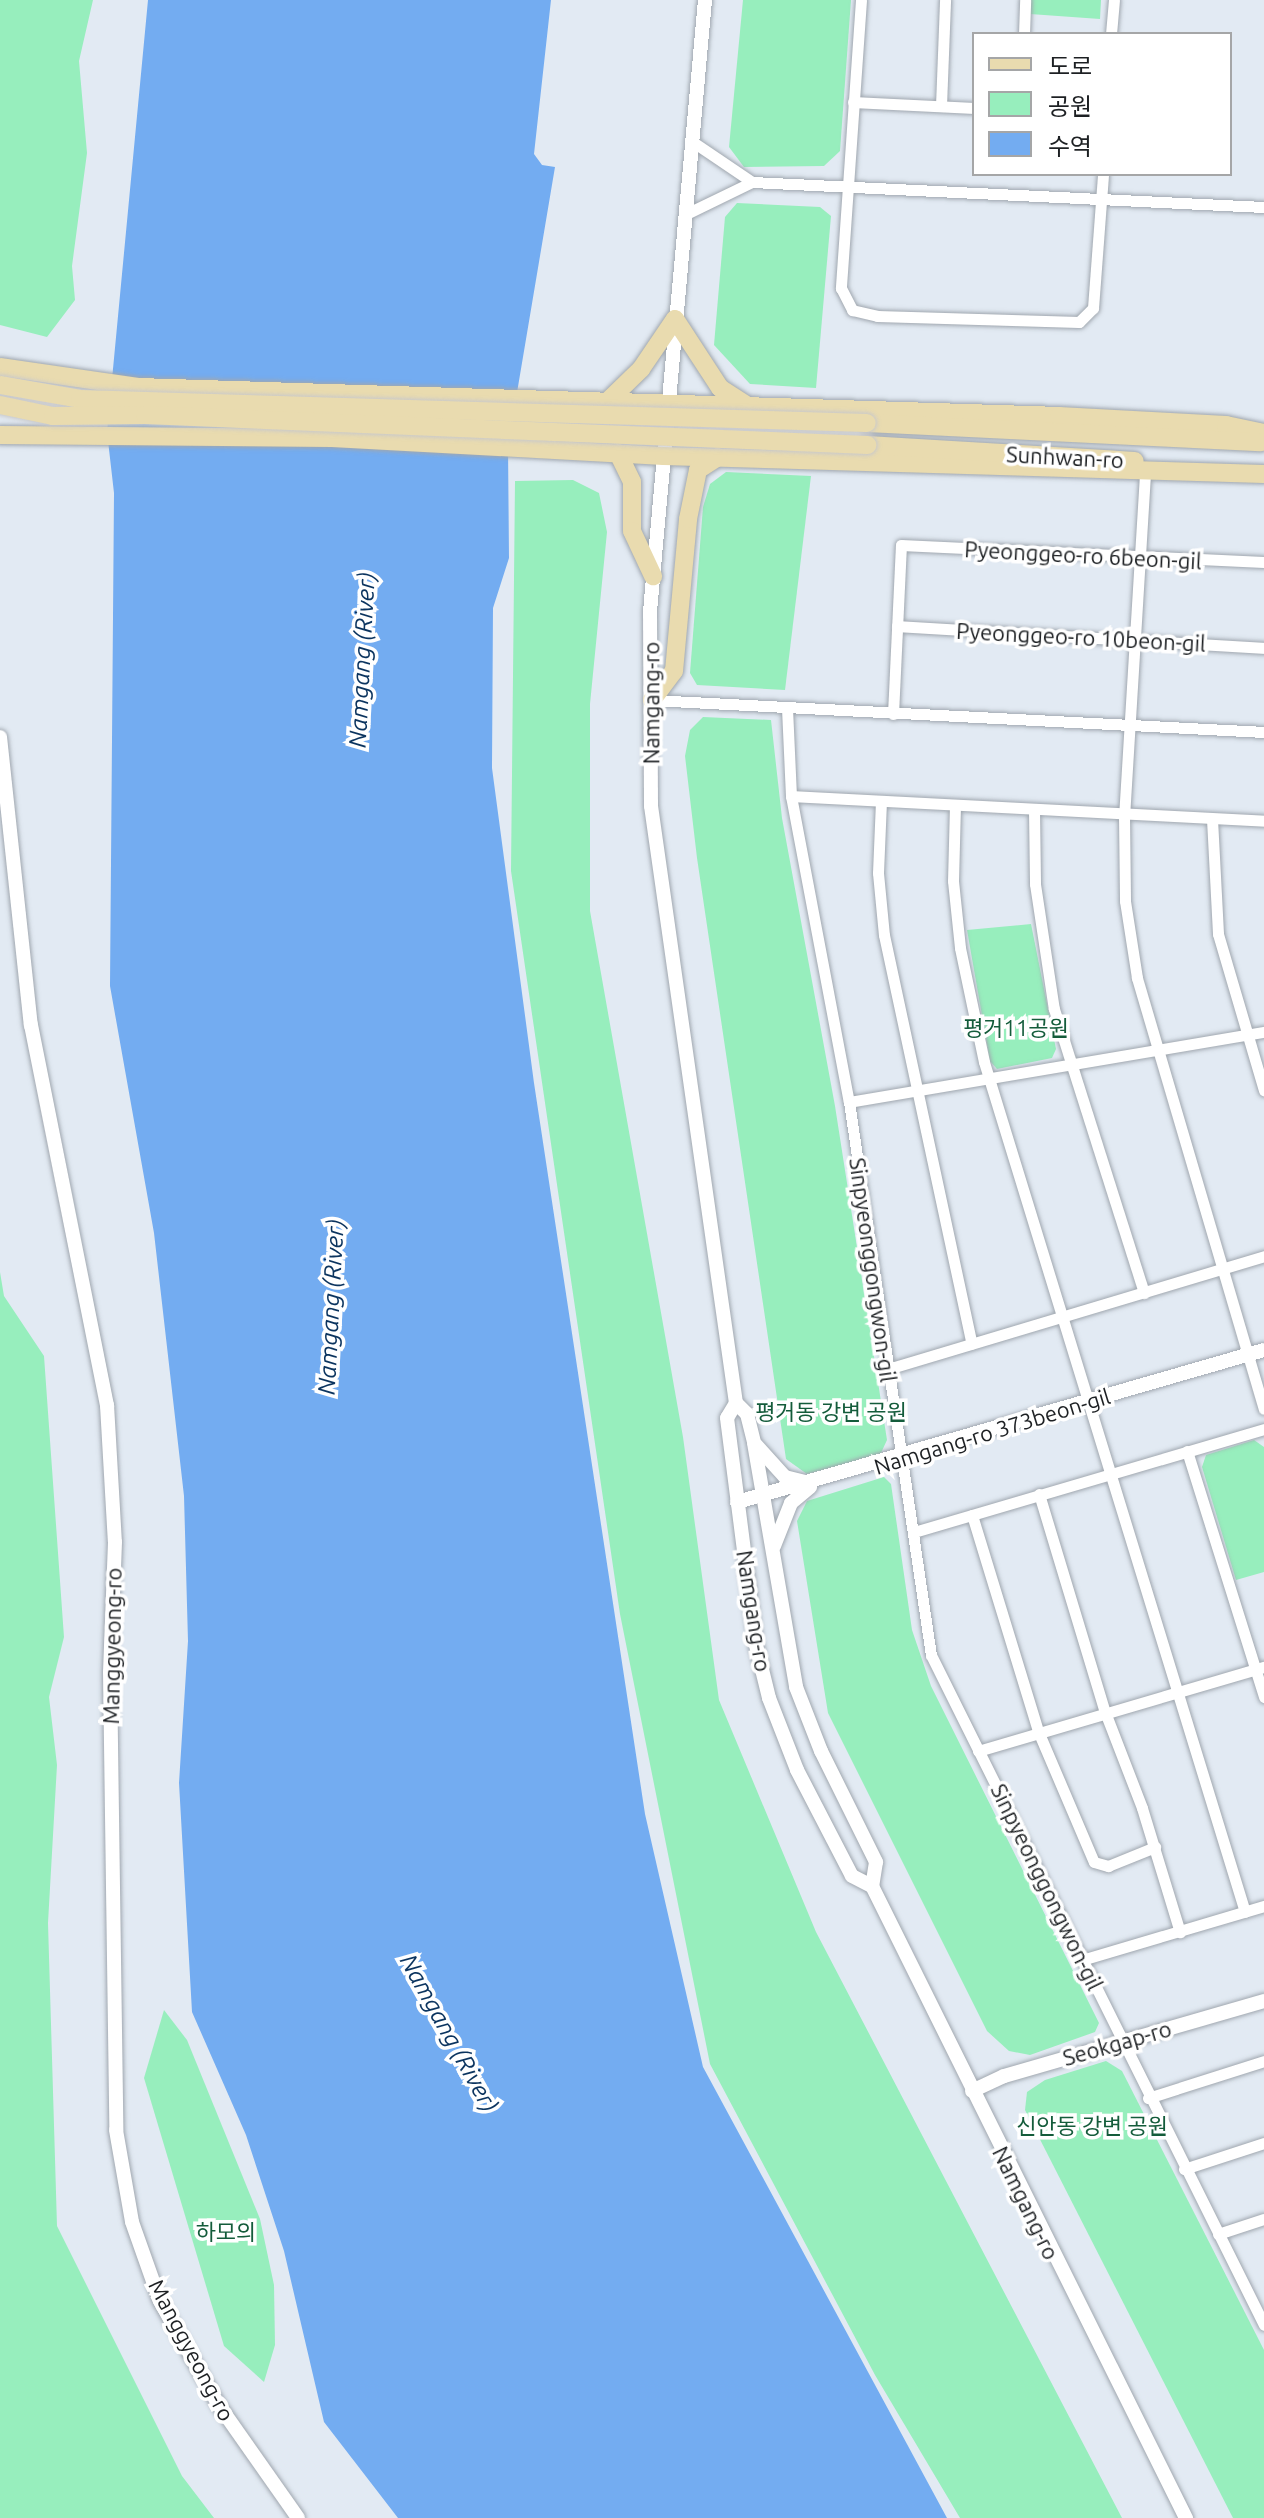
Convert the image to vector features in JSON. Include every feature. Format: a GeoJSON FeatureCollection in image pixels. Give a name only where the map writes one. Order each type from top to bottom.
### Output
{"type":"FeatureCollection","features":[{"type":"Feature","properties":{"kind":"main road"},"geometry":{"type":"LineString","coordinates":[[608,401],[641,369],[675,319],[720,388],[752,408]]}},
{"type":"Feature","properties":{"kind":"main road"},"geometry":{"type":"LineString","coordinates":[[0,367],[78,381],[608,401],[665,407],[1059,416],[1226,425],[1264,433]]}},
{"type":"Feature","properties":{"kind":"main road"},"geometry":{"type":"LineString","coordinates":[[0,428],[20,373]]}},
{"type":"Feature","properties":{"kind":"main road","name":"Sunhwan-ro"},"geometry":{"type":"LineString","coordinates":[[0,385],[80,399],[867,423],[1264,442]]}},
{"type":"Feature","properties":{"kind":"main road","name":"Sunhwan-ro"},"geometry":{"type":"LineString","coordinates":[[0,405],[53,416],[145,415],[867,445],[1264,471]]}},
{"type":"Feature","properties":{"kind":"main road"},"geometry":{"type":"LineString","coordinates":[[0,435],[62,440],[332,438],[664,456],[1145,474],[1264,471]]}},
{"type":"Feature","properties":{"kind":"main road"},"geometry":{"type":"LineString","coordinates":[[618,453],[632,482],[632,531],[653,576]]}},
{"type":"Feature","properties":{"kind":"main road"},"geometry":{"type":"LineString","coordinates":[[652,700],[674,671],[688,519],[698,470],[718,457]]}},
{"type":"Feature","properties":{"kind":"street","name":"Namgang-ro"},"geometry":{"type":"LineString","coordinates":[[705,0],[665,407],[664,456],[653,576],[651,806],[658,885],[736,1403],[747,1414],[754,1443],[796,1687],[821,1751],[876,1862],[872,1886],[1186,2518]]}},
{"type":"Feature","properties":{"kind":"street"},"geometry":{"type":"LineString","coordinates":[[861,0],[841,288],[852,310],[877,316],[1070,325],[1093,308],[1103,176]]}},
{"type":"Feature","properties":{"kind":"street"},"geometry":{"type":"LineString","coordinates":[[941,106],[945,0]]}},
{"type":"Feature","properties":{"kind":"street"},"geometry":{"type":"LineString","coordinates":[[1024,32],[1025,0]]}},
{"type":"Feature","properties":{"kind":"street"},"geometry":{"type":"LineString","coordinates":[[1111,32],[1114,0]]}},
{"type":"Feature","properties":{"kind":"street"},"geometry":{"type":"LineString","coordinates":[[853,102],[972,108]]}},
{"type":"Feature","properties":{"kind":"street"},"geometry":{"type":"LineString","coordinates":[[693,142],[752,182]]}},
{"type":"Feature","properties":{"kind":"street"},"geometry":{"type":"LineString","coordinates":[[686,214],[752,182],[1264,207]]}},
{"type":"Feature","properties":{"kind":"street"},"geometry":{"type":"LineString","coordinates":[[1145,474],[1124,816],[1125,901],[1137,978],[1264,1409]]}},
{"type":"Feature","properties":{"kind":"street","name":"Pyeonggeo-ro 6beon-gil"},"geometry":{"type":"LineString","coordinates":[[897,626],[901,545],[1264,562]]}},
{"type":"Feature","properties":{"kind":"street"},"geometry":{"type":"LineString","coordinates":[[893,714],[897,626]]}},
{"type":"Feature","properties":{"kind":"street","name":"Pyeonggeo-ro 10beon-gil"},"geometry":{"type":"LineString","coordinates":[[897,626],[1264,648]]}},
{"type":"Feature","properties":{"kind":"street"},"geometry":{"type":"LineString","coordinates":[[652,700],[1264,732]]}},
{"type":"Feature","properties":{"kind":"street","name":"Sinpyeonggongwon-gil"},"geometry":{"type":"LineString","coordinates":[[787,708],[791,796],[849,1102],[931,1655],[1085,1959],[1148,2098],[1264,2325]]}},
{"type":"Feature","properties":{"kind":"street","name":"Manggyeong-ro"},"geometry":{"type":"LineString","coordinates":[[0,737],[31,1025],[107,1405],[115,1542],[110,1672],[116,2130],[132,2222],[160,2301],[218,2404],[298,2518]]}},
{"type":"Feature","properties":{"kind":"street"},"geometry":{"type":"LineString","coordinates":[[791,796],[1264,821]]}},
{"type":"Feature","properties":{"kind":"street"},"geometry":{"type":"LineString","coordinates":[[881,801],[878,873],[884,935],[921,1091],[972,1344]]}},
{"type":"Feature","properties":{"kind":"street"},"geometry":{"type":"LineString","coordinates":[[955,805],[953,881],[960,948],[988,1079],[1245,1912]]}},
{"type":"Feature","properties":{"kind":"street"},"geometry":{"type":"LineString","coordinates":[[1034,810],[1042,948],[1070,1065],[1144,1293]]}},
{"type":"Feature","properties":{"kind":"street"},"geometry":{"type":"LineString","coordinates":[[1212,819],[1218,934],[1264,1090]]}},
{"type":"Feature","properties":{"kind":"street"},"geometry":{"type":"LineString","coordinates":[[849,1102],[1158,1053],[1264,1032]]}},
{"type":"Feature","properties":{"kind":"street"},"geometry":{"type":"LineString","coordinates":[[888,1369],[1264,1256]]}},
{"type":"Feature","properties":{"kind":"street","name":"Namgang-ro 373beon-gil"},"geometry":{"type":"LineString","coordinates":[[737,1502],[903,1459],[1264,1350]]}},
{"type":"Feature","properties":{"kind":"street","name":"Namgang-ro"},"geometry":{"type":"LineString","coordinates":[[736,1403],[727,1418],[756,1645],[769,1698],[797,1770],[852,1876],[872,1886]]}},
{"type":"Feature","properties":{"kind":"street"},"geometry":{"type":"LineString","coordinates":[[914,1532],[1264,1429]]}},
{"type":"Feature","properties":{"kind":"street"},"geometry":{"type":"LineString","coordinates":[[754,1443],[785,1477],[813,1484]]}},
{"type":"Feature","properties":{"kind":"street"},"geometry":{"type":"LineString","coordinates":[[1187,1451],[1260,1668],[1264,1697]]}},
{"type":"Feature","properties":{"kind":"street"},"geometry":{"type":"LineString","coordinates":[[774,1548],[791,1503],[813,1484]]}},
{"type":"Feature","properties":{"kind":"street"},"geometry":{"type":"LineString","coordinates":[[1039,1494],[1105,1712],[1155,1847],[1180,1932]]}},
{"type":"Feature","properties":{"kind":"street"},"geometry":{"type":"LineString","coordinates":[[972,1515],[1038,1731],[1094,1862],[1108,1866],[1155,1847]]}},
{"type":"Feature","properties":{"kind":"street"},"geometry":{"type":"LineString","coordinates":[[978,1751],[1260,1668]]}},
{"type":"Feature","properties":{"kind":"street"},"geometry":{"type":"LineString","coordinates":[[1085,1959],[1264,1906]]}},
{"type":"Feature","properties":{"kind":"street","name":"Seokgap-ro"},"geometry":{"type":"LineString","coordinates":[[972,2091],[1004,2076],[1264,2001]]}},
{"type":"Feature","properties":{"kind":"street"},"geometry":{"type":"LineString","coordinates":[[1148,2098],[1264,2061]]}},
{"type":"Feature","properties":{"kind":"street"},"geometry":{"type":"LineString","coordinates":[[1184,2169],[1264,2143]]}},
{"type":"Feature","properties":{"kind":"street"},"geometry":{"type":"LineString","coordinates":[[1218,2234],[1264,2219]]}},
{"type":"Feature","properties":{"kind":"street"},"geometry":{"type":"LineString","coordinates":[[1251,2301],[1264,2297]]}},
{"type":"Feature","properties":{"kind":"green space"},"geometry":{"type":"Polygon","coordinates":[[[0,0],[93,0],[79,61],[87,153],[72,266],[75,300],[47,337],[0,325],[0,0]]]}},
{"type":"Feature","properties":{"kind":"green space"},"geometry":{"type":"Polygon","coordinates":[[[743,0],[851,0],[840,151],[824,166],[744,167],[729,147],[743,0]]]}},
{"type":"Feature","properties":{"kind":"green space"},"geometry":{"type":"Polygon","coordinates":[[[1031,0],[1101,0],[1100,19],[1030,14],[1031,0]]]}},
{"type":"Feature","properties":{"kind":"green space"},"geometry":{"type":"Polygon","coordinates":[[[737,203],[820,207],[831,216],[816,388],[750,384],[714,345],[725,217],[737,203]]]}},
{"type":"Feature","properties":{"kind":"green space"},"geometry":{"type":"Polygon","coordinates":[[[726,472],[811,476],[785,690],[697,685],[690,673],[703,507],[710,484],[726,472]]]}},
{"type":"Feature","properties":{"kind":"green space"},"geometry":{"type":"Polygon","coordinates":[[[573,480],[599,493],[607,532],[590,704],[590,911],[683,1437],[719,1700],[816,1932],[1122,2518],[960,2518],[875,2375],[710,2064],[620,1614],[511,871],[515,481],[573,480]]]}},
{"type":"Feature","properties":{"kind":"green space","name":"평거동 강변 공원"},"geometry":{"type":"Polygon","coordinates":[[[703,717],[771,720],[782,818],[835,1106],[887,1440],[880,1455],[807,1474],[786,1459],[697,858],[685,756],[690,730],[703,717]]]}},
{"type":"Feature","properties":{"kind":"green space","name":"평거11공원"},"geometry":{"type":"Polygon","coordinates":[[[1031,924],[1056,1049],[1052,1058],[997,1069],[990,1061],[967,930],[1031,924]]]}},
{"type":"Feature","properties":{"kind":"green space"},"geometry":{"type":"Polygon","coordinates":[[[0,1272],[4,1296],[44,1356],[64,1637],[49,1697],[57,1765],[48,1923],[57,2226],[182,2476],[214,2518],[0,2518],[0,1272]]]}},
{"type":"Feature","properties":{"kind":"green space"},"geometry":{"type":"Polygon","coordinates":[[[1254,1440],[1264,1447],[1264,1572],[1236,1580],[1202,1467],[1206,1455],[1254,1440]]]}},
{"type":"Feature","properties":{"kind":"green space","name":"평거동 강변 공원"},"geometry":{"type":"Polygon","coordinates":[[[884,1477],[891,1484],[912,1630],[931,1686],[1099,2023],[1095,2032],[1030,2055],[1009,2051],[987,2031],[828,1713],[797,1521],[807,1501],[884,1477]]]}},
{"type":"Feature","properties":{"kind":"green space","name":"하모의"},"geometry":{"type":"Polygon","coordinates":[[[164,2010],[187,2040],[260,2219],[274,2285],[275,2345],[264,2382],[224,2346],[144,2078],[164,2010]]]}},
{"type":"Feature","properties":{"kind":"green space","name":"신안동 강변 공원"},"geometry":{"type":"Polygon","coordinates":[[[1106,2061],[1122,2071],[1264,2350],[1264,2518],[1233,2518],[1025,2110],[1027,2092],[1045,2080],[1106,2061]]]}},
{"type":"Feature","properties":{"kind":"water","name":"Namgang (River)"},"geometry":{"type":"Polygon","coordinates":[[[148,0],[551,0],[534,154],[542,165],[555,167],[508,446],[509,558],[493,608],[492,768],[534,1083],[645,1814],[703,2067],[947,2518],[398,2518],[324,2422],[284,2251],[246,2135],[192,2012],[179,1783],[188,1641],[184,1496],[154,1233],[110,986],[114,493],[107,432],[148,0]]]}}]}
